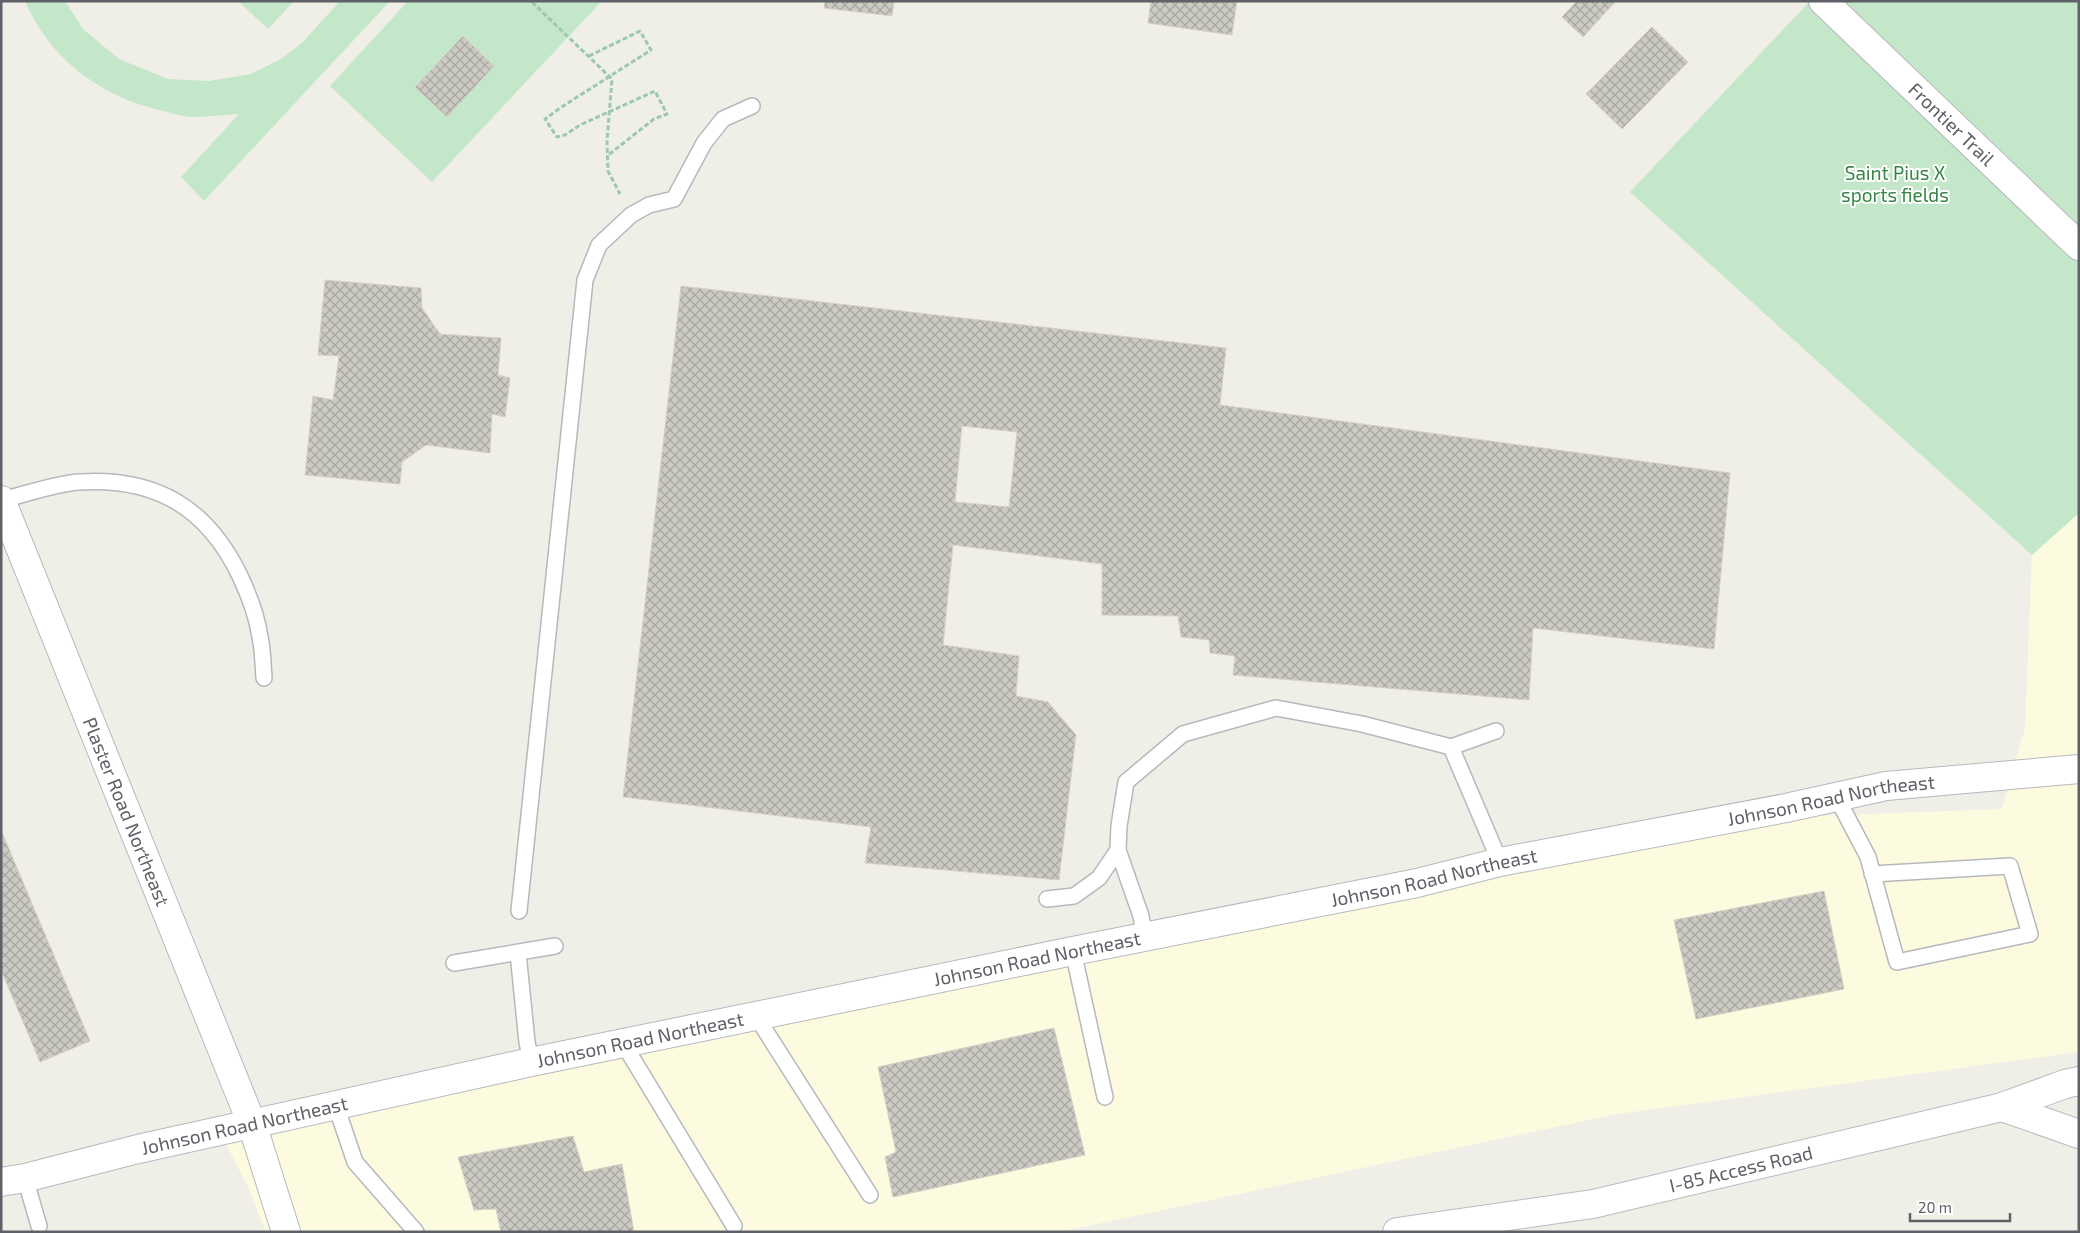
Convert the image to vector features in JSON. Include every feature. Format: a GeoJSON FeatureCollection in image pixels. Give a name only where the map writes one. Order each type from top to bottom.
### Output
{"type":"FeatureCollection","features":[{"type":"Feature","properties":{"kind":"street","name":"Frontier Trail"},"geometry":{"type":"LineString","coordinates":[[1823,1],[2079,246]]}},
{"type":"Feature","properties":{"kind":"street","name":"Plaster Road Northeast"},"geometry":{"type":"LineString","coordinates":[[1,500],[252,1124],[286,1232]]}},
{"type":"Feature","properties":{"kind":"street","name":"Johnson Road Northeast"},"geometry":{"type":"LineString","coordinates":[[13,1180],[138,1148],[531,1062],[1417,883],[1500,862],[1777,810],[1886,786],[2079,769]]}},
{"type":"Feature","properties":{"kind":"street","name":"I-85 Access Road"},"geometry":{"type":"LineString","coordinates":[[1397,1232],[1593,1204],[2002,1107],[2065,1084],[2079,1081]]}},
{"type":"Feature","properties":{"kind":"street"},"geometry":{"type":"LineString","coordinates":[[2002,1107],[2079,1134]]}},
{"type":"Feature","properties":{"kind":"lane"},"geometry":{"type":"LineString","coordinates":[[519,910],[585,280],[599,245],[631,215],[650,205],[674,199],[704,143],[723,119],[752,106]]}},
{"type":"Feature","properties":{"kind":"lane"},"geometry":{"type":"LineString","coordinates":[[1,500],[77,482],[122,482],[154,490],[184,506],[204,521],[217,537],[232,558],[249,594],[260,636],[264,678]]}},
{"type":"Feature","properties":{"kind":"lane"},"geometry":{"type":"LineString","coordinates":[[1146,938],[1141,916],[1118,850],[1119,826],[1126,782],[1183,734],[1276,708],[1362,724],[1452,746],[1496,731]]}},
{"type":"Feature","properties":{"kind":"lane"},"geometry":{"type":"LineString","coordinates":[[1452,746],[1500,862]]}},
{"type":"Feature","properties":{"kind":"lane"},"geometry":{"type":"LineString","coordinates":[[1836,796],[1868,857],[1872,874],[1897,962],[2030,934],[2010,866],[1872,874]]}},
{"type":"Feature","properties":{"kind":"lane"},"geometry":{"type":"LineString","coordinates":[[1047,899],[1074,896],[1100,878],[1118,850]]}},
{"type":"Feature","properties":{"kind":"lane"},"geometry":{"type":"LineString","coordinates":[[454,963],[555,946]]}},
{"type":"Feature","properties":{"kind":"lane"},"geometry":{"type":"LineString","coordinates":[[1073,951],[1106,1097]]}},
{"type":"Feature","properties":{"kind":"lane"},"geometry":{"type":"LineString","coordinates":[[518,953],[527,1042],[531,1062]]}},
{"type":"Feature","properties":{"kind":"lane"},"geometry":{"type":"LineString","coordinates":[[756,1016],[870,1195]]}},
{"type":"Feature","properties":{"kind":"lane"},"geometry":{"type":"LineString","coordinates":[[623,1043],[734,1226]]}},
{"type":"Feature","properties":{"kind":"lane"},"geometry":{"type":"LineString","coordinates":[[336,1106],[355,1162],[416,1232]]}},
{"type":"Feature","properties":{"kind":"lane"},"geometry":{"type":"LineString","coordinates":[[13,1180],[39,1226]]}},
{"type":"Feature","properties":{"kind":"path"},"geometry":{"type":"LineString","coordinates":[[532,2],[612,79],[607,156],[608,171],[631,215]]}},
{"type":"Feature","properties":{"kind":"path"},"geometry":{"type":"LineString","coordinates":[[588,56],[640,31],[650,50],[545,119],[557,137],[655,91],[666,114],[654,120],[607,156]]}},
{"type":"Feature","properties":{"kind":"shaded area"},"geometry":{"type":"Polygon","coordinates":[[[2079,513],[2079,1052],[1617,1114],[1059,1232],[266,1232],[249,1189],[225,1142],[635,1043],[1763,818],[2002,809],[2025,728],[2032,555],[2079,513]]]}},
{"type":"Feature","properties":{"kind":"green space"},"geometry":{"type":"Polygon","coordinates":[[[25,1],[65,1],[83,29],[119,59],[168,79],[209,81],[251,74],[281,59],[302,43],[340,1],[390,1],[204,201],[181,177],[239,114],[189,117],[137,104],[117,95],[79,72],[62,57],[35,21],[25,1]]]}},
{"type":"Feature","properties":{"kind":"green space"},"geometry":{"type":"Polygon","coordinates":[[[238,1],[294,1],[268,29],[238,1]]]}},
{"type":"Feature","properties":{"kind":"green space"},"geometry":{"type":"Polygon","coordinates":[[[408,1],[602,1],[432,182],[330,86],[408,1]]]}},
{"type":"Feature","properties":{"kind":"green space","name":"Saint Pius X sports fields"},"geometry":{"type":"Polygon","coordinates":[[[1810,1],[2079,1],[2079,513],[2032,555],[1630,192],[1810,1]]]}},
{"type":"Feature","properties":{"kind":"building"},"geometry":{"type":"Polygon","coordinates":[[[825,1],[894,1],[892,16],[824,8],[825,1]]]}},
{"type":"Feature","properties":{"kind":"building"},"geometry":{"type":"Polygon","coordinates":[[[1151,1],[1237,1],[1232,35],[1148,23],[1151,1]]]}},
{"type":"Feature","properties":{"kind":"building"},"geometry":{"type":"Polygon","coordinates":[[[1577,1],[1616,1],[1583,37],[1562,17],[1577,1]]]}},
{"type":"Feature","properties":{"kind":"building"},"geometry":{"type":"Polygon","coordinates":[[[1652,27],[1688,62],[1622,129],[1586,94],[1652,27]]]}},
{"type":"Feature","properties":{"kind":"building"},"geometry":{"type":"Polygon","coordinates":[[[463,36],[494,66],[447,117],[415,87],[463,36]]]}},
{"type":"Feature","properties":{"kind":"building"},"geometry":{"type":"Polygon","coordinates":[[[325,280],[421,288],[422,308],[440,334],[501,338],[498,375],[510,378],[505,417],[492,414],[490,453],[426,445],[402,462],[400,484],[305,475],[313,396],[333,400],[339,356],[318,355],[325,280]]]}},
{"type":"Feature","properties":{"kind":"building"},"geometry":{"type":"Polygon","coordinates":[[[681,286],[1226,348],[1220,405],[1730,473],[1714,649],[1533,628],[1529,700],[1233,675],[1235,656],[1210,653],[1209,640],[1181,637],[1178,616],[1102,615],[1102,564],[953,545],[943,645],[1019,656],[1016,696],[1048,702],[1076,735],[1059,880],[865,863],[871,827],[623,797],[681,286]],[[962,426],[955,502],[1009,507],[1017,432],[962,426]]]}},
{"type":"Feature","properties":{"kind":"building"},"geometry":{"type":"Polygon","coordinates":[[[1,830],[90,1041],[40,1062],[1,970],[1,830]]]}},
{"type":"Feature","properties":{"kind":"building"},"geometry":{"type":"Polygon","coordinates":[[[1824,891],[1844,989],[1696,1019],[1674,920],[1824,891]]]}},
{"type":"Feature","properties":{"kind":"building"},"geometry":{"type":"Polygon","coordinates":[[[1054,1028],[1085,1155],[893,1197],[885,1157],[896,1152],[878,1067],[1054,1028]]]}},
{"type":"Feature","properties":{"kind":"building"},"geometry":{"type":"Polygon","coordinates":[[[573,1136],[584,1172],[622,1164],[634,1232],[501,1232],[496,1209],[474,1210],[458,1157],[573,1136]]]}}]}
